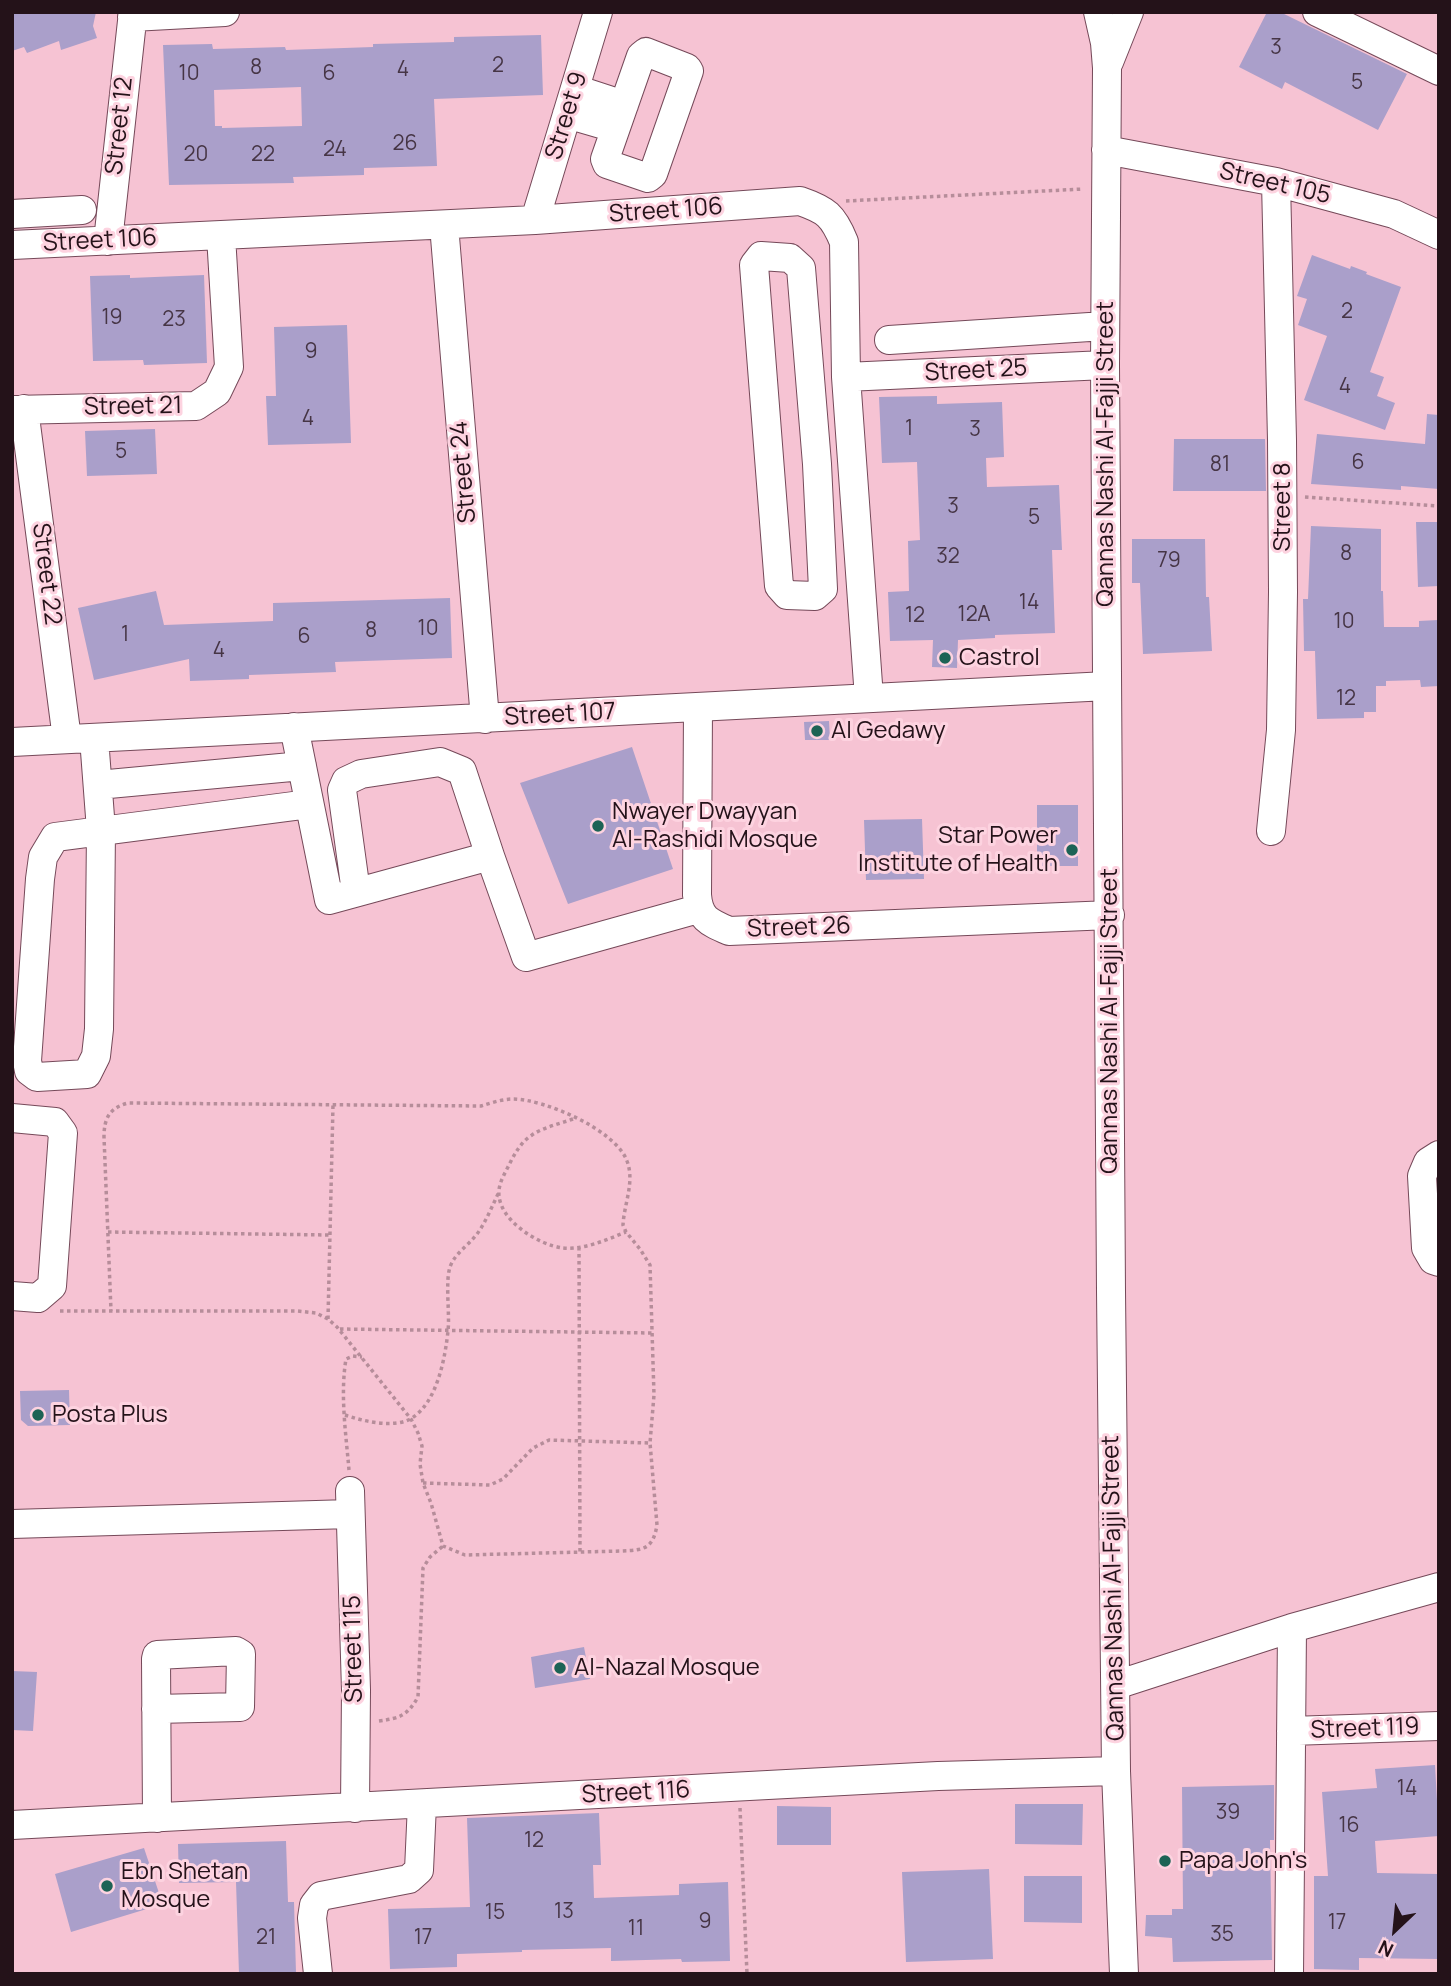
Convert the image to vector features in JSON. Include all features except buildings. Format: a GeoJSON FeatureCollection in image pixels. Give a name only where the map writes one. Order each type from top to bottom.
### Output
{"type":"FeatureCollection","features":[{"type":"Feature","properties":{"kind":"street"},"geometry":{"type":"LineString","coordinates":[[132,15],[225,12]]}},
{"type":"Feature","properties":{"kind":"street","name":"Street 9"},"geometry":{"type":"LineString","coordinates":[[535,220],[598,12]]}},
{"type":"Feature","properties":{"kind":"street","name":"Qannas Nashi Al-Fajji Street"},"geometry":{"type":"LineString","coordinates":[[1098,12],[1107,68],[1105,365],[1111,1291],[1116,1771],[1124,1974]]}},
{"type":"Feature","properties":{"kind":"street","name":"Qannas Nashi Al-Fajji Street"},"geometry":{"type":"LineString","coordinates":[[1107,68],[1129,12]]}},
{"type":"Feature","properties":{"kind":"street"},"geometry":{"type":"LineString","coordinates":[[1317,12],[1439,71]]}},
{"type":"Feature","properties":{"kind":"street","name":"Street 12"},"geometry":{"type":"LineString","coordinates":[[108,241],[132,15]]}},
{"type":"Feature","properties":{"kind":"street"},"geometry":{"type":"LineString","coordinates":[[571,102],[619,117]]}},
{"type":"Feature","properties":{"kind":"street","name":"Street 105"},"geometry":{"type":"LineString","coordinates":[[1107,149],[1276,182],[1394,214],[1439,236]]}},
{"type":"Feature","properties":{"kind":"street","name":"Street 8"},"geometry":{"type":"LineString","coordinates":[[1271,831],[1281,730],[1283,592],[1276,182]]}},
{"type":"Feature","properties":{"kind":"street","name":"Street 106"},"geometry":{"type":"LineString","coordinates":[[12,245],[535,220],[800,201],[821,208]]}},
{"type":"Feature","properties":{"kind":"street"},"geometry":{"type":"LineString","coordinates":[[821,208],[836,223],[844,242],[846,377],[869,698]]}},
{"type":"Feature","properties":{"kind":"street"},"geometry":{"type":"LineString","coordinates":[[12,214],[82,210]]}},
{"type":"Feature","properties":{"kind":"street","name":"Street 24"},"geometry":{"type":"LineString","coordinates":[[444,225],[485,719]]}},
{"type":"Feature","properties":{"kind":"street","name":"Street 21"},"geometry":{"type":"LineString","coordinates":[[18,409],[196,406],[217,393],[229,367],[221,236]]}},
{"type":"Feature","properties":{"kind":"street"},"geometry":{"type":"LineString","coordinates":[[761,256],[790,258],[801,268],[817,464],[823,589],[815,596],[787,595],[779,586],[754,265],[761,256]]}},
{"type":"Feature","properties":{"kind":"street"},"geometry":{"type":"LineString","coordinates":[[889,340],[1105,326]]}},
{"type":"Feature","properties":{"kind":"street","name":"Street 25"},"geometry":{"type":"LineString","coordinates":[[846,377],[1105,365]]}},
{"type":"Feature","properties":{"kind":"street","name":"Street 22"},"geometry":{"type":"LineString","coordinates":[[18,409],[81,738],[98,785],[101,830],[99,1029],[96,1056],[88,1074],[37,1077],[29,1071],[27,1061],[43,857],[55,837],[101,830]]}},
{"type":"Feature","properties":{"kind":"street"},"geometry":{"type":"LineString","coordinates":[[817,464],[852,465]]}},
{"type":"Feature","properties":{"kind":"street","name":"Street 107"},"geometry":{"type":"LineString","coordinates":[[12,742],[1107,686]]}},
{"type":"Feature","properties":{"kind":"street"},"geometry":{"type":"LineString","coordinates":[[356,892],[341,790],[346,781],[361,774],[440,762],[462,771],[526,957],[698,909],[698,707]]}},
{"type":"Feature","properties":{"kind":"street"},"geometry":{"type":"LineString","coordinates":[[294,727],[329,900],[490,856]]}},
{"type":"Feature","properties":{"kind":"street"},"geometry":{"type":"LineString","coordinates":[[98,785],[302,766]]}},
{"type":"Feature","properties":{"kind":"street"},"geometry":{"type":"LineString","coordinates":[[101,830],[309,804]]}},
{"type":"Feature","properties":{"kind":"street","name":"Street 26"},"geometry":{"type":"LineString","coordinates":[[698,909],[709,923],[729,931],[1110,915]]}},
{"type":"Feature","properties":{"kind":"street"},"geometry":{"type":"LineString","coordinates":[[12,1118],[55,1122],[63,1133],[52,1286],[38,1298],[12,1296]]}},
{"type":"Feature","properties":{"kind":"street"},"geometry":{"type":"LineString","coordinates":[[1439,1155],[1428,1162],[1422,1176],[1426,1248],[1433,1260],[1439,1262]]}},
{"type":"Feature","properties":{"kind":"street"},"geometry":{"type":"LineString","coordinates":[[12,1524],[350,1502]]}},
{"type":"Feature","properties":{"kind":"street","name":"Street 115"},"geometry":{"type":"LineString","coordinates":[[350,1502],[356,1723],[355,1808]]}},
{"type":"Feature","properties":{"kind":"street"},"geometry":{"type":"LineString","coordinates":[[1116,1685],[1292,1628],[1439,1587]]}},
{"type":"Feature","properties":{"kind":"street","name":"Street 119"},"geometry":{"type":"LineString","coordinates":[[1289,1974],[1292,1628]]}},
{"type":"Feature","properties":{"kind":"street"},"geometry":{"type":"LineString","coordinates":[[156,1709],[157,1818]]}},
{"type":"Feature","properties":{"kind":"street","name":"Street 119"},"geometry":{"type":"LineString","coordinates":[[1290,1731],[1439,1726]]}},
{"type":"Feature","properties":{"kind":"street","name":"Street 116"},"geometry":{"type":"LineString","coordinates":[[12,1825],[938,1776],[1116,1771]]}},
{"type":"Feature","properties":{"kind":"street"},"geometry":{"type":"LineString","coordinates":[[318,1974],[312,1918],[314,1905],[321,1896],[409,1879],[419,1870],[422,1804]]}},
{"type":"Feature","properties":{"kind":"path"},"geometry":{"type":"LineString","coordinates":[[821,208],[850,200],[1106,188]]}},
{"type":"Feature","properties":{"kind":"path"},"geometry":{"type":"LineString","coordinates":[[1282,496],[1439,506]]}},
{"type":"Feature","properties":{"kind":"path"},"geometry":{"type":"LineString","coordinates":[[111,1311],[104,1123],[114,1108],[128,1103],[481,1106],[512,1099],[547,1106],[612,1141],[622,1150],[627,1160],[630,1179],[623,1225],[650,1265],[654,1395],[650,1443],[657,1525],[655,1537],[650,1546],[640,1550],[465,1555],[443,1546]]}},
{"type":"Feature","properties":{"kind":"path"},"geometry":{"type":"LineString","coordinates":[[328,1318],[333,1105]]}},
{"type":"Feature","properties":{"kind":"path"},"geometry":{"type":"LineString","coordinates":[[345,1415],[366,1422],[388,1423],[411,1419],[424,1408],[439,1378],[448,1331],[449,1270],[456,1257],[481,1228],[522,1143],[542,1130],[575,1119]]}},
{"type":"Feature","properties":{"kind":"path"},"geometry":{"type":"LineString","coordinates":[[499,1192],[500,1200],[516,1226],[550,1245],[565,1248],[590,1246],[626,1232]]}},
{"type":"Feature","properties":{"kind":"path"},"geometry":{"type":"LineString","coordinates":[[107,1232],[330,1235]]}},
{"type":"Feature","properties":{"kind":"path"},"geometry":{"type":"LineString","coordinates":[[579,1247],[580,1552]]}},
{"type":"Feature","properties":{"kind":"path"},"geometry":{"type":"LineString","coordinates":[[49,1311],[298,1311],[316,1313],[328,1318],[340,1329],[411,1419],[422,1446],[420,1464],[423,1483],[443,1546]]}},
{"type":"Feature","properties":{"kind":"path"},"geometry":{"type":"LineString","coordinates":[[340,1329],[653,1333]]}},
{"type":"Feature","properties":{"kind":"path"},"geometry":{"type":"LineString","coordinates":[[350,1502],[345,1369],[346,1359],[353,1356],[362,1357]]}},
{"type":"Feature","properties":{"kind":"path"},"geometry":{"type":"LineString","coordinates":[[423,1483],[490,1485],[503,1479],[540,1443],[548,1440],[650,1443]]}},
{"type":"Feature","properties":{"kind":"path"},"geometry":{"type":"LineString","coordinates":[[356,1723],[398,1717],[410,1711],[418,1697],[423,1568],[430,1557],[443,1546]]}},
{"type":"Feature","properties":{"kind":"path"},"geometry":{"type":"LineString","coordinates":[[739,1787],[747,1974]]}},
{"type":"Feature","properties":{"kind":"place","name":"Castrol"},"geometry":{"type":"Point","coordinates":[945,658]}},
{"type":"Feature","properties":{"kind":"place","name":"Al Gedawy"},"geometry":{"type":"Point","coordinates":[817,731]}},
{"type":"Feature","properties":{"kind":"place","name":"Nwayer Dwayyan Al-Rashidi Mosque"},"geometry":{"type":"Point","coordinates":[598,826]}},
{"type":"Feature","properties":{"kind":"place","name":"Star Power Institute of Health"},"geometry":{"type":"Point","coordinates":[1072,850]}},
{"type":"Feature","properties":{"kind":"place","name":"Posta Plus"},"geometry":{"type":"Point","coordinates":[38,1415]}},
{"type":"Feature","properties":{"kind":"place","name":"Al-Nazal Mosque"},"geometry":{"type":"Point","coordinates":[560,1668]}},
{"type":"Feature","properties":{"kind":"place","name":"Papa John's"},"geometry":{"type":"Point","coordinates":[1165,1861]}},
{"type":"Feature","properties":{"kind":"place","name":"Ebn Shetan Mosque"},"geometry":{"type":"Point","coordinates":[107,1886]}}]}
